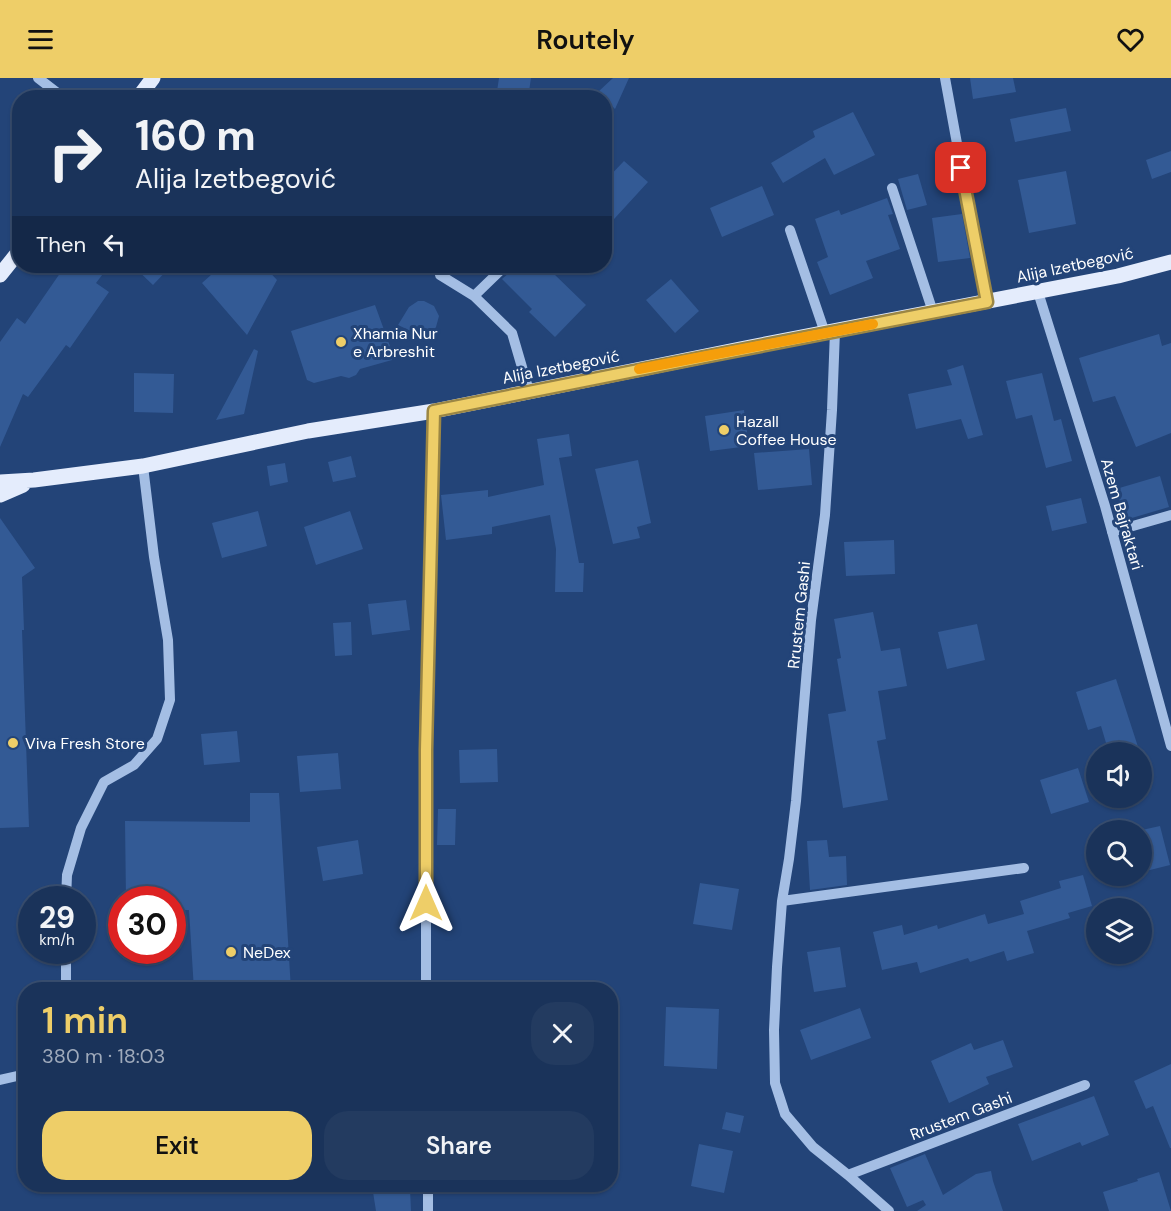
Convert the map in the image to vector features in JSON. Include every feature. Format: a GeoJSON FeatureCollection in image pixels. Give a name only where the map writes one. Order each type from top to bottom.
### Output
{"type":"FeatureCollection","features":[{"type":"Feature","properties":{"kind":"main road","name":"Alija Izetbegović"},"geometry":{"type":"LineString","coordinates":[[0,482],[143,466],[308,431],[434,411],[1038,292],[1118,276],[1171,262]]}},
{"type":"Feature","properties":{"kind":"main road","name":"Alija Izetbegović"},"geometry":{"type":"LineString","coordinates":[[0,495],[34,480]]}},
{"type":"Feature","properties":{"kind":"street"},"geometry":{"type":"LineString","coordinates":[[38,78],[54,90]]}},
{"type":"Feature","properties":{"kind":"street"},"geometry":{"type":"LineString","coordinates":[[945,78],[987,302]]}},
{"type":"Feature","properties":{"kind":"street"},"geometry":{"type":"LineString","coordinates":[[892,188],[933,312]]}},
{"type":"Feature","properties":{"kind":"street"},"geometry":{"type":"LineString","coordinates":[[790,230],[830,332]]}},
{"type":"Feature","properties":{"kind":"street"},"geometry":{"type":"LineString","coordinates":[[440,273],[474,296],[512,333],[529,391]]}},
{"type":"Feature","properties":{"kind":"street"},"geometry":{"type":"LineString","coordinates":[[474,296],[498,273]]}},
{"type":"Feature","properties":{"kind":"street","name":"Azem Bajraktari"},"geometry":{"type":"LineString","coordinates":[[1038,292],[1112,532],[1171,746]]}},
{"type":"Feature","properties":{"kind":"street","name":"Rrustem Gashi"},"geometry":{"type":"LineString","coordinates":[[830,332],[832,410],[825,515],[812,620],[796,801],[782,901],[774,1030],[775,1083],[785,1114],[813,1147],[889,1211]]}},
{"type":"Feature","properties":{"kind":"street"},"geometry":{"type":"LineString","coordinates":[[426,982],[426,750],[434,411]]}},
{"type":"Feature","properties":{"kind":"street"},"geometry":{"type":"LineString","coordinates":[[66,886],[66,875],[81,828],[104,782],[134,765],[158,739],[170,700],[168,640],[154,557],[143,466]]}},
{"type":"Feature","properties":{"kind":"street"},"geometry":{"type":"LineString","coordinates":[[1112,532],[1171,515]]}},
{"type":"Feature","properties":{"kind":"street"},"geometry":{"type":"LineString","coordinates":[[782,901],[1024,868]]}},
{"type":"Feature","properties":{"kind":"street"},"geometry":{"type":"LineString","coordinates":[[66,964],[66,982]]}},
{"type":"Feature","properties":{"kind":"street"},"geometry":{"type":"LineString","coordinates":[[0,1080],[18,1076]]}},
{"type":"Feature","properties":{"kind":"street","name":"Rrustem Gashi"},"geometry":{"type":"LineString","coordinates":[[848,1175],[1085,1085]]}},
{"type":"Feature","properties":{"kind":"street"},"geometry":{"type":"LineString","coordinates":[[428,1192],[428,1211]]}},
{"type":"Feature","properties":{"kind":"building"},"geometry":{"type":"Polygon","coordinates":[[[499,78],[531,78],[529,90],[497,90],[499,78]]]}},
{"type":"Feature","properties":{"kind":"building"},"geometry":{"type":"Polygon","coordinates":[[[613,78],[629,78],[615,109],[612,106],[612,90],[600,90],[613,78]]]}},
{"type":"Feature","properties":{"kind":"building"},"geometry":{"type":"Polygon","coordinates":[[[970,78],[1013,78],[1016,92],[973,99],[970,78]]]}},
{"type":"Feature","properties":{"kind":"building"},"geometry":{"type":"Polygon","coordinates":[[[1066,108],[1071,131],[1015,142],[1010,119],[1066,108]]]}},
{"type":"Feature","properties":{"kind":"building"},"geometry":{"type":"Polygon","coordinates":[[[853,112],[875,155],[834,175],[825,158],[783,183],[771,163],[815,137],[813,131],[853,112]]]}},
{"type":"Feature","properties":{"kind":"building"},"geometry":{"type":"Polygon","coordinates":[[[1171,151],[1171,172],[1152,179],[1146,160],[1171,151]]]}},
{"type":"Feature","properties":{"kind":"building"},"geometry":{"type":"Polygon","coordinates":[[[624,161],[648,182],[612,221],[612,174],[624,161]]]}},
{"type":"Feature","properties":{"kind":"building"},"geometry":{"type":"Polygon","coordinates":[[[1066,171],[1076,224],[1029,233],[1018,180],[1066,171]]]}},
{"type":"Feature","properties":{"kind":"building"},"geometry":{"type":"Polygon","coordinates":[[[918,174],[927,205],[907,210],[898,179],[918,174]]]}},
{"type":"Feature","properties":{"kind":"building"},"geometry":{"type":"Polygon","coordinates":[[[762,186],[774,215],[722,237],[710,208],[762,186]]]}},
{"type":"Feature","properties":{"kind":"building"},"geometry":{"type":"Polygon","coordinates":[[[887,198],[893,214],[888,215],[900,249],[866,261],[873,278],[830,295],[817,262],[828,257],[815,219],[839,210],[841,215],[887,198]]]}},
{"type":"Feature","properties":{"kind":"building"},"geometry":{"type":"Polygon","coordinates":[[[962,214],[970,258],[938,262],[932,218],[962,214]]]}},
{"type":"Feature","properties":{"kind":"building"},"geometry":{"type":"Polygon","coordinates":[[[60,273],[104,273],[96,283],[109,292],[70,348],[66,345],[28,397],[23,394],[0,447],[0,342],[17,318],[25,324],[60,273]]]}},
{"type":"Feature","properties":{"kind":"building"},"geometry":{"type":"Polygon","coordinates":[[[140,273],[164,273],[153,285],[140,273]]]}},
{"type":"Feature","properties":{"kind":"building"},"geometry":{"type":"Polygon","coordinates":[[[213,273],[270,273],[277,280],[247,335],[202,283],[213,273]]]}},
{"type":"Feature","properties":{"kind":"building"},"geometry":{"type":"Polygon","coordinates":[[[509,273],[555,273],[586,305],[555,337],[529,312],[532,309],[502,279],[509,273]]]}},
{"type":"Feature","properties":{"kind":"building"},"geometry":{"type":"Polygon","coordinates":[[[671,279],[699,311],[675,333],[646,300],[671,279]]]}},
{"type":"Feature","properties":{"kind":"building"},"geometry":{"type":"Polygon","coordinates":[[[418,301],[434,306],[439,316],[433,331],[423,335],[398,325],[409,307],[418,301]]]}},
{"type":"Feature","properties":{"kind":"building","name":"Xhamia Nur e Arbreshit"},"geometry":{"type":"Polygon","coordinates":[[[375,305],[391,349],[392,360],[360,369],[356,375],[349,378],[341,376],[314,383],[307,380],[291,331],[375,305]]]}},
{"type":"Feature","properties":{"kind":"building"},"geometry":{"type":"Polygon","coordinates":[[[1159,334],[1162,346],[1171,343],[1171,433],[1136,447],[1115,396],[1093,402],[1079,358],[1159,334]]]}},
{"type":"Feature","properties":{"kind":"building"},"geometry":{"type":"Polygon","coordinates":[[[254,349],[258,351],[244,414],[216,420],[254,349]]]}},
{"type":"Feature","properties":{"kind":"building"},"geometry":{"type":"Polygon","coordinates":[[[963,365],[983,435],[968,439],[961,419],[916,429],[908,394],[952,385],[947,370],[963,365]]]}},
{"type":"Feature","properties":{"kind":"building"},"geometry":{"type":"Polygon","coordinates":[[[134,373],[174,374],[173,413],[134,412],[134,373]]]}},
{"type":"Feature","properties":{"kind":"building"},"geometry":{"type":"Polygon","coordinates":[[[1042,373],[1054,421],[1061,419],[1072,461],[1046,468],[1032,415],[1016,419],[1006,381],[1042,373]]]}},
{"type":"Feature","properties":{"kind":"building"},"geometry":{"type":"Polygon","coordinates":[[[744,410],[749,446],[710,451],[705,416],[744,410]]]}},
{"type":"Feature","properties":{"kind":"building"},"geometry":{"type":"Polygon","coordinates":[[[569,434],[572,456],[559,458],[579,563],[584,563],[583,592],[555,592],[556,549],[550,515],[492,527],[492,534],[446,540],[441,495],[488,490],[488,497],[544,485],[537,439],[569,434]]]}},
{"type":"Feature","properties":{"kind":"building"},"geometry":{"type":"Polygon","coordinates":[[[809,449],[812,485],[758,490],[754,453],[809,449]]]}},
{"type":"Feature","properties":{"kind":"building"},"geometry":{"type":"Polygon","coordinates":[[[351,456],[356,477],[333,482],[328,462],[351,456]]]}},
{"type":"Feature","properties":{"kind":"building"},"geometry":{"type":"Polygon","coordinates":[[[638,460],[651,523],[637,527],[640,538],[613,544],[595,469],[638,460]]]}},
{"type":"Feature","properties":{"kind":"building"},"geometry":{"type":"Polygon","coordinates":[[[285,463],[288,482],[270,486],[267,466],[285,463]]]}},
{"type":"Feature","properties":{"kind":"building"},"geometry":{"type":"Polygon","coordinates":[[[1160,476],[1169,507],[1125,520],[1116,489],[1160,476]]]}},
{"type":"Feature","properties":{"kind":"building"},"geometry":{"type":"Polygon","coordinates":[[[1081,498],[1087,523],[1052,531],[1046,506],[1081,498]]]}},
{"type":"Feature","properties":{"kind":"building"},"geometry":{"type":"Polygon","coordinates":[[[258,511],[267,546],[222,558],[212,523],[258,511]]]}},
{"type":"Feature","properties":{"kind":"building"},"geometry":{"type":"Polygon","coordinates":[[[350,511],[363,549],[316,565],[304,527],[350,511]]]}},
{"type":"Feature","properties":{"kind":"building"},"geometry":{"type":"Polygon","coordinates":[[[0,518],[35,568],[22,577],[29,827],[0,828],[0,518]]]}},
{"type":"Feature","properties":{"kind":"building"},"geometry":{"type":"Polygon","coordinates":[[[894,540],[895,574],[846,576],[844,542],[894,540]]]}},
{"type":"Feature","properties":{"kind":"building"},"geometry":{"type":"Polygon","coordinates":[[[406,600],[410,630],[372,635],[368,604],[406,600]]]}},
{"type":"Feature","properties":{"kind":"building"},"geometry":{"type":"Polygon","coordinates":[[[873,612],[881,651],[900,648],[907,686],[878,691],[886,739],[877,741],[888,800],[843,808],[828,714],[846,711],[837,659],[841,658],[834,619],[873,612]]]}},
{"type":"Feature","properties":{"kind":"building"},"geometry":{"type":"Polygon","coordinates":[[[351,622],[352,655],[335,656],[333,623],[351,622]]]}},
{"type":"Feature","properties":{"kind":"building"},"geometry":{"type":"Polygon","coordinates":[[[977,624],[985,660],[947,669],[938,632],[977,624]]]}},
{"type":"Feature","properties":{"kind":"building"},"geometry":{"type":"Polygon","coordinates":[[[1116,679],[1136,742],[1106,742],[1101,726],[1088,730],[1076,692],[1116,679]]]}},
{"type":"Feature","properties":{"kind":"building"},"geometry":{"type":"Polygon","coordinates":[[[237,731],[240,762],[204,765],[201,734],[237,731]]]}},
{"type":"Feature","properties":{"kind":"building"},"geometry":{"type":"Polygon","coordinates":[[[497,749],[498,782],[460,783],[459,750],[497,749]]]}},
{"type":"Feature","properties":{"kind":"building"},"geometry":{"type":"Polygon","coordinates":[[[338,753],[341,789],[300,792],[297,756],[338,753]]]}},
{"type":"Feature","properties":{"kind":"building"},"geometry":{"type":"Polygon","coordinates":[[[1078,768],[1086,793],[1086,803],[1051,814],[1040,780],[1078,768]]]}},
{"type":"Feature","properties":{"kind":"building"},"geometry":{"type":"Polygon","coordinates":[[[250,793],[279,793],[291,982],[194,982],[189,910],[186,910],[186,886],[126,886],[125,821],[250,822],[250,793]]]}},
{"type":"Feature","properties":{"kind":"building"},"geometry":{"type":"Polygon","coordinates":[[[438,809],[456,809],[455,845],[437,845],[438,809]]]}},
{"type":"Feature","properties":{"kind":"building"},"geometry":{"type":"Polygon","coordinates":[[[1160,826],[1170,865],[1152,870],[1152,828],[1160,826]]]}},
{"type":"Feature","properties":{"kind":"building"},"geometry":{"type":"Polygon","coordinates":[[[358,840],[363,874],[323,881],[317,847],[358,840]]]}},
{"type":"Feature","properties":{"kind":"building"},"geometry":{"type":"Polygon","coordinates":[[[827,840],[829,857],[846,856],[847,885],[810,890],[807,841],[827,840]]]}},
{"type":"Feature","properties":{"kind":"building"},"geometry":{"type":"Polygon","coordinates":[[[1083,875],[1090,898],[1086,898],[1086,908],[1068,913],[1070,918],[1027,931],[1034,953],[1007,961],[1004,951],[970,962],[968,958],[920,973],[917,962],[882,970],[873,932],[902,925],[904,935],[937,925],[938,929],[985,914],[988,924],[1024,914],[1020,901],[1061,888],[1059,881],[1083,875]]]}},
{"type":"Feature","properties":{"kind":"building"},"geometry":{"type":"Polygon","coordinates":[[[700,883],[739,889],[732,930],[693,924],[700,883]]]}},
{"type":"Feature","properties":{"kind":"building"},"geometry":{"type":"Polygon","coordinates":[[[840,947],[846,987],[814,992],[807,952],[840,947]]]}},
{"type":"Feature","properties":{"kind":"building"},"geometry":{"type":"Polygon","coordinates":[[[666,1007],[719,1009],[717,1069],[664,1066],[666,1007]]]}},
{"type":"Feature","properties":{"kind":"building"},"geometry":{"type":"Polygon","coordinates":[[[860,1008],[871,1038],[811,1060],[800,1030],[860,1008]]]}},
{"type":"Feature","properties":{"kind":"building"},"geometry":{"type":"Polygon","coordinates":[[[1003,1040],[1013,1067],[986,1077],[989,1084],[949,1103],[931,1061],[971,1043],[974,1050],[1003,1040]]]}},
{"type":"Feature","properties":{"kind":"building"},"geometry":{"type":"Polygon","coordinates":[[[1171,1064],[1170,1148],[1153,1106],[1146,1109],[1134,1081],[1171,1064]]]}},
{"type":"Feature","properties":{"kind":"building"},"geometry":{"type":"Polygon","coordinates":[[[1094,1096],[1109,1135],[1082,1146],[1080,1142],[1032,1161],[1018,1124],[1094,1096]]]}},
{"type":"Feature","properties":{"kind":"building"},"geometry":{"type":"Polygon","coordinates":[[[726,1112],[744,1116],[740,1133],[722,1129],[726,1112]]]}},
{"type":"Feature","properties":{"kind":"building"},"geometry":{"type":"Polygon","coordinates":[[[699,1144],[733,1151],[724,1193],[691,1186],[699,1144]]]}},
{"type":"Feature","properties":{"kind":"building"},"geometry":{"type":"Polygon","coordinates":[[[925,1154],[943,1195],[976,1174],[991,1171],[1003,1211],[917,1211],[926,1205],[923,1200],[907,1207],[890,1168],[925,1154]]]}},
{"type":"Feature","properties":{"kind":"building"},"geometry":{"type":"Polygon","coordinates":[[[1159,1172],[1171,1211],[1109,1211],[1103,1192],[1159,1172]]]}},
{"type":"Feature","properties":{"kind":"building"},"geometry":{"type":"Polygon","coordinates":[[[373,1192],[410,1192],[411,1211],[376,1211],[373,1192]]]}},
{"type":"Feature","properties":{"kind":"slow traffic"},"geometry":{"type":"LineString","coordinates":[[639,369],[873,324]]}},
{"type":"Feature","properties":{"kind":"place","name":"Xhamia Nur e Arbreshit"},"geometry":{"type":"Point","coordinates":[341,342]}},
{"type":"Feature","properties":{"kind":"place","name":"Hazall Coffee House"},"geometry":{"type":"Point","coordinates":[724,430]}},
{"type":"Feature","properties":{"kind":"place","name":"Viva Fresh Store"},"geometry":{"type":"Point","coordinates":[13,743]}},
{"type":"Feature","properties":{"kind":"place","name":"NeDex"},"geometry":{"type":"Point","coordinates":[231,952]}},
{"type":"Feature","properties":{"kind":"route"},"geometry":{"type":"LineString","coordinates":[[426,903],[426,750],[434,411],[987,302],[961,168]]}}]}
